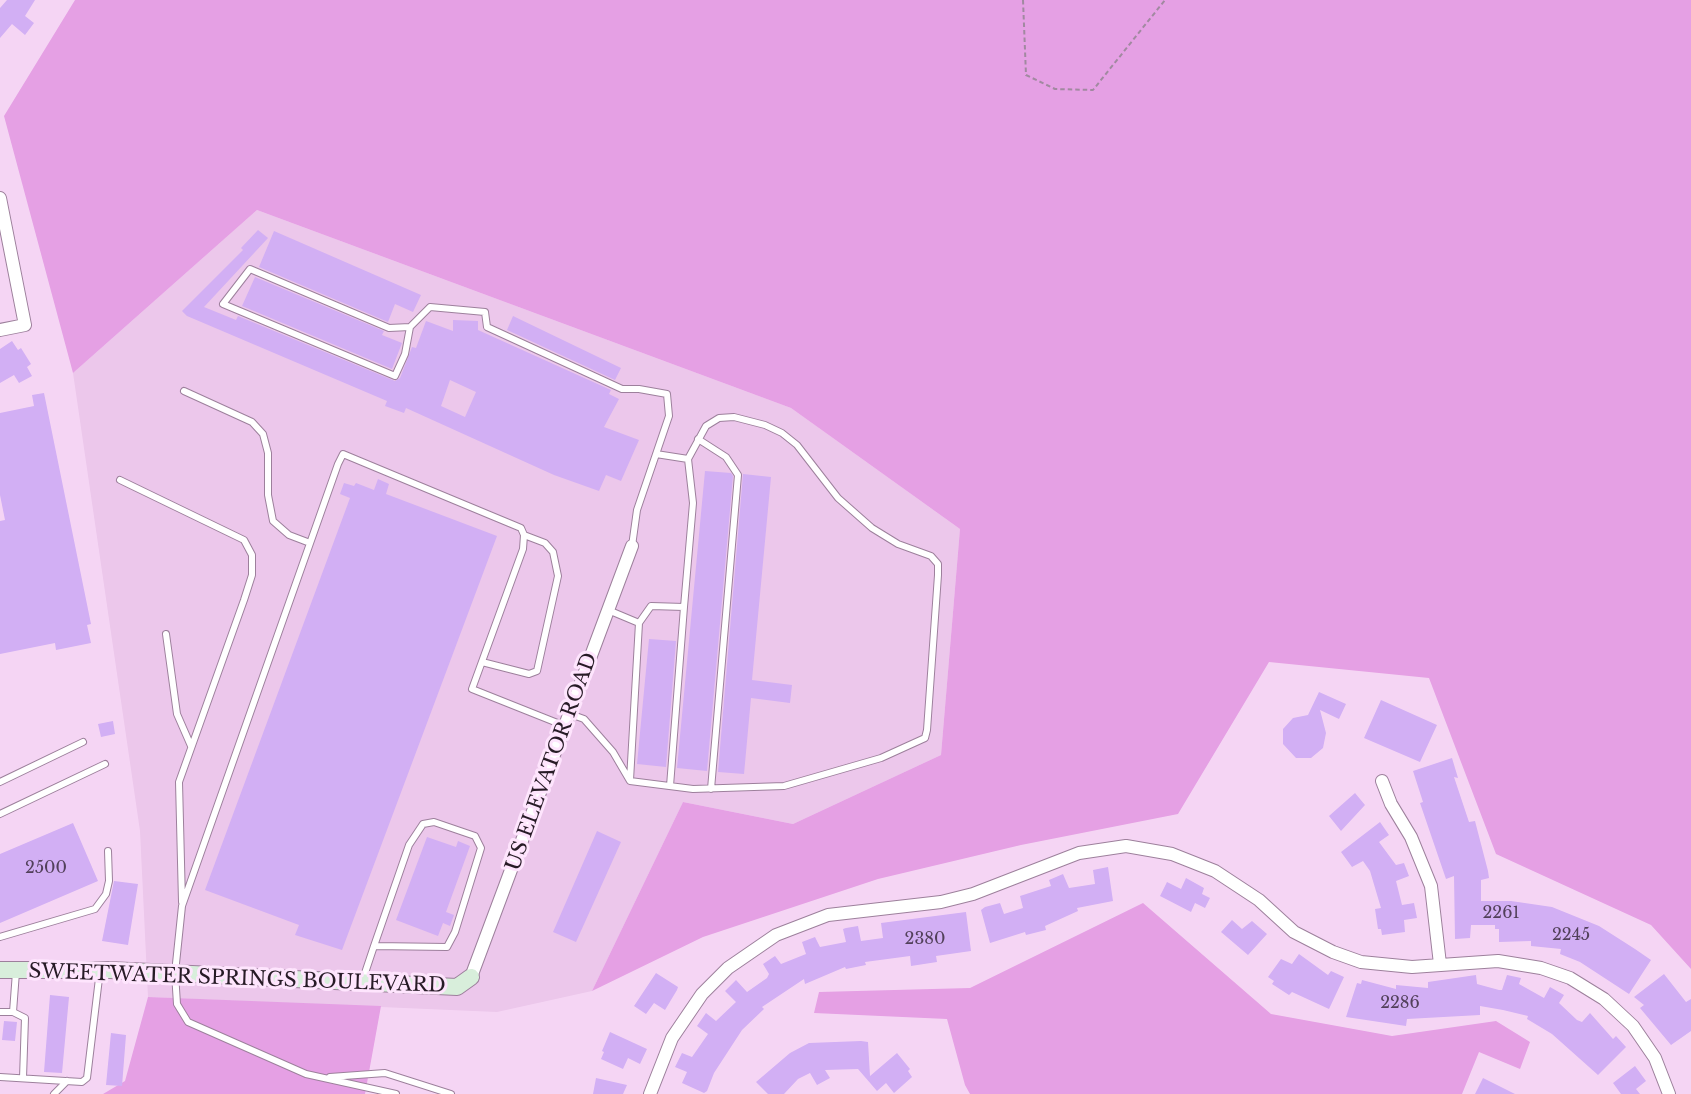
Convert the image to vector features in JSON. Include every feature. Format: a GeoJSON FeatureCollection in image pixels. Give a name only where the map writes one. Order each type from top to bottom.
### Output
{"type":"FeatureCollection","features":[{"type":"Feature","properties":{"kind":"street"},"geometry":{"type":"LineString","coordinates":[[0,198],[3,227],[25,325],[0,330]]}},
{"type":"Feature","properties":{"kind":"street","name":"US ELEVATOR ROAD"},"geometry":{"type":"LineString","coordinates":[[471,977],[632,546]]}},
{"type":"Feature","properties":{"kind":"street"},"geometry":{"type":"LineString","coordinates":[[1382,781],[1390,804],[1411,837],[1431,886],[1440,964]]}},
{"type":"Feature","properties":{"kind":"street"},"geometry":{"type":"LineString","coordinates":[[650,1094],[672,1038],[702,994],[728,968],[776,935],[828,915],[941,902],[973,894],[1079,853],[1126,846],[1172,854],[1232,881],[1259,900],[1294,932],[1333,952],[1361,962],[1412,967],[1440,964],[1517,963],[1550,970],[1587,988],[1633,1026],[1655,1058],[1669,1094]]}},
{"type":"Feature","properties":{"kind":"street","name":"SWEETWATER SPRINGS BOULEVARD"},"geometry":{"type":"LineString","coordinates":[[8,970],[100,970],[457,987],[471,977]]}},
{"type":"Feature","properties":{"kind":"lane"},"geometry":{"type":"LineString","coordinates":[[411,327],[389,328],[250,268],[223,304],[395,376],[405,354],[411,327],[430,308],[485,312],[487,327],[622,389],[639,389],[668,394],[669,416],[637,510],[632,546]]}},
{"type":"Feature","properties":{"kind":"lane"},"geometry":{"type":"LineString","coordinates":[[184,391],[252,422],[263,434],[268,453],[268,495],[273,521],[289,535],[310,543]]}},
{"type":"Feature","properties":{"kind":"lane"},"geometry":{"type":"LineString","coordinates":[[630,781],[670,786],[711,789],[784,786],[881,758],[925,738],[938,564],[932,556],[898,544],[872,528],[838,498],[797,445],[782,433],[765,424],[726,417],[719,418],[706,426],[688,459],[693,503],[670,786]]}},
{"type":"Feature","properties":{"kind":"lane"},"geometry":{"type":"LineString","coordinates":[[698,439],[726,457],[738,475],[711,789]]}},
{"type":"Feature","properties":{"kind":"lane"},"geometry":{"type":"LineString","coordinates":[[182,906],[310,543],[344,454],[521,528],[524,535],[523,549],[472,689],[565,727]]}},
{"type":"Feature","properties":{"kind":"lane"},"geometry":{"type":"LineString","coordinates":[[656,454],[688,459]]}},
{"type":"Feature","properties":{"kind":"lane"},"geometry":{"type":"LineString","coordinates":[[120,480],[244,540],[252,555],[252,575],[247,591],[179,782],[182,906],[176,973],[177,1004],[188,1022],[306,1074],[396,1094]]}},
{"type":"Feature","properties":{"kind":"lane"},"geometry":{"type":"LineString","coordinates":[[482,662],[529,674],[537,671],[558,576],[553,552],[545,543],[524,535]]}},
{"type":"Feature","properties":{"kind":"lane"},"geometry":{"type":"LineString","coordinates":[[630,781],[639,623],[651,606],[684,607]]}},
{"type":"Feature","properties":{"kind":"lane"},"geometry":{"type":"LineString","coordinates":[[608,610],[639,623]]}},
{"type":"Feature","properties":{"kind":"lane"},"geometry":{"type":"LineString","coordinates":[[166,634],[177,714],[192,747]]}},
{"type":"Feature","properties":{"kind":"lane"},"geometry":{"type":"LineString","coordinates":[[570,714],[584,719],[613,752],[630,781]]}},
{"type":"Feature","properties":{"kind":"lane"},"geometry":{"type":"LineString","coordinates":[[0,782],[83,742]]}},
{"type":"Feature","properties":{"kind":"lane"},"geometry":{"type":"LineString","coordinates":[[0,814],[105,765]]}},
{"type":"Feature","properties":{"kind":"lane"},"geometry":{"type":"LineString","coordinates":[[362,982],[374,946],[409,845],[423,824],[434,822],[475,836],[481,848],[455,932],[447,947],[374,946]]}},
{"type":"Feature","properties":{"kind":"lane"},"geometry":{"type":"LineString","coordinates":[[0,937],[95,909],[106,894],[109,881],[108,851]]}},
{"type":"Feature","properties":{"kind":"lane"},"geometry":{"type":"LineString","coordinates":[[8,970],[13,1012]]}},
{"type":"Feature","properties":{"kind":"lane"},"geometry":{"type":"LineString","coordinates":[[0,1084],[2,1077],[82,1082],[90,1073],[100,970]]}},
{"type":"Feature","properties":{"kind":"lane"},"geometry":{"type":"LineString","coordinates":[[0,1012],[13,1012],[25,1018],[23,1078]]}},
{"type":"Feature","properties":{"kind":"lane"},"geometry":{"type":"LineString","coordinates":[[320,1078],[385,1073],[452,1094]]}},
{"type":"Feature","properties":{"kind":"lane"},"geometry":{"type":"LineString","coordinates":[[54,1094],[67,1081]]}},
{"type":"Feature","properties":{"kind":"path"},"geometry":{"type":"LineString","coordinates":[[1023,0],[1026,75],[1055,89],[1093,90],[1165,0]]}},
{"type":"Feature","properties":{"kind":"shaded area"},"geometry":{"type":"Polygon","coordinates":[[[75,0],[1691,0],[1691,969],[1651,925],[1496,854],[1429,678],[1269,662],[1178,814],[1021,845],[878,879],[703,937],[592,991],[683,802],[793,824],[941,755],[960,529],[791,408],[257,210],[73,373],[4,116],[75,0]]]}},
{"type":"Feature","properties":{"kind":"shaded area"},"geometry":{"type":"Polygon","coordinates":[[[257,210],[791,408],[960,529],[941,755],[793,824],[683,802],[592,991],[497,1012],[148,997],[140,831],[73,373],[257,210]]]}},
{"type":"Feature","properties":{"kind":"shaded area"},"geometry":{"type":"Polygon","coordinates":[[[1143,903],[1271,1014],[1392,1036],[1496,1021],[1530,1042],[1520,1069],[1479,1052],[1462,1094],[970,1094],[965,1085],[947,1019],[814,1013],[819,992],[970,988],[1143,903]]]}},
{"type":"Feature","properties":{"kind":"shaded area"},"geometry":{"type":"Polygon","coordinates":[[[148,997],[381,1006],[365,1094],[103,1094],[125,1081],[148,997]]]}},
{"type":"Feature","properties":{"kind":"building"},"geometry":{"type":"Polygon","coordinates":[[[7,0],[35,0],[25,16],[34,23],[25,35],[12,24],[0,38],[0,8],[7,0]]]}},
{"type":"Feature","properties":{"kind":"building"},"geometry":{"type":"Polygon","coordinates":[[[258,230],[268,238],[204,307],[236,320],[238,316],[395,381],[400,378],[412,347],[416,348],[426,321],[453,331],[453,320],[478,321],[478,330],[611,390],[609,394],[619,399],[604,427],[639,440],[621,481],[606,475],[599,491],[554,475],[406,408],[404,413],[385,406],[387,401],[187,316],[182,311],[243,250],[241,248],[258,230]],[[450,380],[441,406],[465,417],[476,392],[450,380]]]}},
{"type":"Feature","properties":{"kind":"building"},"geometry":{"type":"Polygon","coordinates":[[[274,231],[421,295],[413,312],[395,304],[388,322],[259,267],[274,231]]]}},
{"type":"Feature","properties":{"kind":"building"},"geometry":{"type":"Polygon","coordinates":[[[255,277],[384,331],[382,335],[402,343],[392,369],[242,306],[255,277]]]}},
{"type":"Feature","properties":{"kind":"building"},"geometry":{"type":"Polygon","coordinates":[[[513,316],[621,368],[615,380],[507,330],[513,316]]]}},
{"type":"Feature","properties":{"kind":"building"},"geometry":{"type":"Polygon","coordinates":[[[12,341],[18,350],[21,348],[31,364],[27,367],[32,376],[19,383],[14,375],[0,383],[0,349],[12,341]]]}},
{"type":"Feature","properties":{"kind":"building"},"geometry":{"type":"Polygon","coordinates":[[[44,393],[91,624],[87,625],[91,643],[56,650],[55,643],[0,654],[0,521],[5,520],[0,495],[0,413],[34,406],[32,395],[44,393]]]}},
{"type":"Feature","properties":{"kind":"building"},"geometry":{"type":"Polygon","coordinates":[[[705,471],[731,473],[733,476],[707,771],[677,768],[705,471]]]}},
{"type":"Feature","properties":{"kind":"building"},"geometry":{"type":"Polygon","coordinates":[[[743,474],[771,477],[752,680],[792,685],[790,703],[751,698],[744,774],[718,772],[743,474]]]}},
{"type":"Feature","properties":{"kind":"building"},"geometry":{"type":"Polygon","coordinates":[[[378,479],[389,484],[386,494],[497,536],[342,950],[295,935],[299,925],[205,890],[350,498],[340,494],[344,483],[354,486],[356,483],[374,490],[378,479]]]}},
{"type":"Feature","properties":{"kind":"building"},"geometry":{"type":"Polygon","coordinates":[[[649,639],[676,641],[666,767],[637,764],[649,639]]]}},
{"type":"Feature","properties":{"kind":"building"},"geometry":{"type":"Polygon","coordinates":[[[1319,692],[1346,704],[1339,719],[1320,710],[1326,733],[1323,748],[1311,758],[1296,758],[1283,744],[1283,729],[1293,718],[1308,715],[1319,692]]]}},
{"type":"Feature","properties":{"kind":"building"},"geometry":{"type":"Polygon","coordinates":[[[1381,700],[1437,725],[1420,762],[1364,738],[1381,700]]]}},
{"type":"Feature","properties":{"kind":"building"},"geometry":{"type":"Polygon","coordinates":[[[113,721],[115,734],[101,737],[98,724],[113,721]]]}},
{"type":"Feature","properties":{"kind":"building"},"geometry":{"type":"Polygon","coordinates":[[[1452,758],[1458,778],[1454,777],[1469,822],[1475,821],[1488,871],[1489,878],[1481,880],[1481,901],[1511,901],[1552,907],[1599,926],[1651,960],[1629,994],[1580,962],[1560,954],[1561,949],[1531,946],[1531,941],[1499,942],[1499,929],[1495,929],[1495,925],[1471,925],[1470,938],[1455,939],[1454,876],[1446,879],[1420,803],[1423,802],[1413,771],[1452,758]]]}},
{"type":"Feature","properties":{"kind":"building"},"geometry":{"type":"Polygon","coordinates":[[[1355,793],[1365,805],[1341,831],[1329,816],[1355,793]]]}},
{"type":"Feature","properties":{"kind":"building"},"geometry":{"type":"Polygon","coordinates":[[[1380,822],[1389,835],[1379,842],[1396,865],[1404,863],[1409,876],[1396,881],[1402,905],[1414,903],[1417,918],[1404,920],[1405,932],[1382,935],[1381,929],[1378,929],[1375,909],[1381,908],[1370,871],[1363,861],[1352,867],[1341,852],[1380,822]]]}},
{"type":"Feature","properties":{"kind":"building"},"geometry":{"type":"Polygon","coordinates":[[[73,823],[98,881],[0,923],[0,854],[73,823]]]}},
{"type":"Feature","properties":{"kind":"building"},"geometry":{"type":"Polygon","coordinates":[[[597,831],[621,842],[576,942],[553,932],[597,831]]]}},
{"type":"Feature","properties":{"kind":"building"},"geometry":{"type":"Polygon","coordinates":[[[427,837],[456,847],[458,841],[470,846],[446,912],[454,915],[450,926],[443,923],[438,936],[396,920],[427,837]]]}},
{"type":"Feature","properties":{"kind":"building"},"geometry":{"type":"Polygon","coordinates":[[[1108,867],[1113,901],[1077,908],[1078,911],[1045,926],[1046,930],[1026,935],[1025,932],[990,943],[981,910],[985,907],[1000,903],[1004,914],[1023,908],[1020,896],[1051,886],[1049,880],[1063,874],[1069,888],[1095,884],[1093,870],[1108,867]]]}},
{"type":"Feature","properties":{"kind":"building"},"geometry":{"type":"Polygon","coordinates":[[[1186,878],[1204,888],[1202,894],[1210,898],[1205,908],[1195,903],[1191,912],[1160,896],[1167,882],[1181,889],[1186,878]]]}},
{"type":"Feature","properties":{"kind":"building"},"geometry":{"type":"Polygon","coordinates":[[[114,881],[138,884],[128,945],[102,941],[114,881]]]}},
{"type":"Feature","properties":{"kind":"building"},"geometry":{"type":"Polygon","coordinates":[[[966,912],[971,951],[936,956],[937,962],[911,966],[910,956],[865,962],[866,965],[846,969],[845,967],[805,984],[804,979],[762,1007],[764,1009],[742,1030],[714,1073],[707,1091],[704,1093],[682,1083],[687,1072],[675,1067],[682,1053],[692,1057],[708,1034],[697,1026],[706,1013],[716,1021],[736,1002],[725,991],[736,980],[747,992],[767,978],[769,974],[763,964],[775,956],[781,964],[806,954],[802,942],[815,937],[820,947],[846,942],[843,929],[846,928],[858,926],[861,941],[883,938],[881,923],[966,912]]]}},
{"type":"Feature","properties":{"kind":"building"},"geometry":{"type":"Polygon","coordinates":[[[1232,920],[1242,929],[1252,921],[1267,934],[1248,955],[1221,932],[1232,920]]]}},
{"type":"Feature","properties":{"kind":"building"},"geometry":{"type":"Polygon","coordinates":[[[1299,954],[1328,975],[1331,971],[1344,977],[1329,1009],[1292,992],[1289,995],[1272,984],[1274,981],[1268,977],[1281,959],[1292,964],[1299,954]]]}},
{"type":"Feature","properties":{"kind":"building"},"geometry":{"type":"Polygon","coordinates":[[[656,973],[678,987],[665,1010],[654,1003],[646,1014],[634,1006],[656,973]]]}},
{"type":"Feature","properties":{"kind":"building"},"geometry":{"type":"Polygon","coordinates":[[[1664,974],[1686,1002],[1691,999],[1691,1031],[1671,1045],[1640,1008],[1644,1005],[1634,997],[1664,974]]]}},
{"type":"Feature","properties":{"kind":"building"},"geometry":{"type":"Polygon","coordinates":[[[1476,975],[1477,984],[1499,990],[1502,990],[1507,975],[1521,978],[1519,984],[1544,998],[1550,987],[1564,995],[1559,1003],[1577,1020],[1582,1022],[1590,1013],[1613,1039],[1616,1036],[1626,1047],[1598,1075],[1552,1034],[1527,1019],[1528,1016],[1503,1010],[1480,1006],[1480,1015],[1407,1019],[1406,1026],[1346,1017],[1357,983],[1361,984],[1362,980],[1396,989],[1396,985],[1428,988],[1428,982],[1476,975]]]}},
{"type":"Feature","properties":{"kind":"building"},"geometry":{"type":"Polygon","coordinates":[[[50,995],[69,997],[62,1073],[44,1072],[50,995]]]}},
{"type":"Feature","properties":{"kind":"building"},"geometry":{"type":"Polygon","coordinates":[[[4,1021],[17,1022],[15,1041],[2,1040],[4,1021]]]}},
{"type":"Feature","properties":{"kind":"building"},"geometry":{"type":"Polygon","coordinates":[[[610,1032],[647,1049],[640,1064],[628,1058],[623,1069],[601,1059],[610,1032]]]}},
{"type":"Feature","properties":{"kind":"building"},"geometry":{"type":"Polygon","coordinates":[[[111,1033],[126,1035],[122,1086],[106,1085],[111,1033]]]}},
{"type":"Feature","properties":{"kind":"building"},"geometry":{"type":"Polygon","coordinates":[[[868,1042],[870,1076],[897,1053],[910,1069],[908,1071],[912,1077],[894,1093],[886,1083],[877,1091],[858,1069],[825,1070],[830,1078],[817,1085],[810,1073],[798,1079],[784,1094],[768,1094],[756,1082],[790,1053],[809,1043],[868,1042]]]}},
{"type":"Feature","properties":{"kind":"building"},"geometry":{"type":"Polygon","coordinates":[[[1635,1066],[1646,1081],[1636,1089],[1640,1094],[1621,1094],[1613,1083],[1635,1066]]]}},
{"type":"Feature","properties":{"kind":"building"},"geometry":{"type":"Polygon","coordinates":[[[596,1078],[627,1085],[623,1094],[593,1094],[596,1078]]]}},
{"type":"Feature","properties":{"kind":"building"},"geometry":{"type":"Polygon","coordinates":[[[1483,1078],[1515,1094],[1475,1094],[1483,1078]]]}}]}
